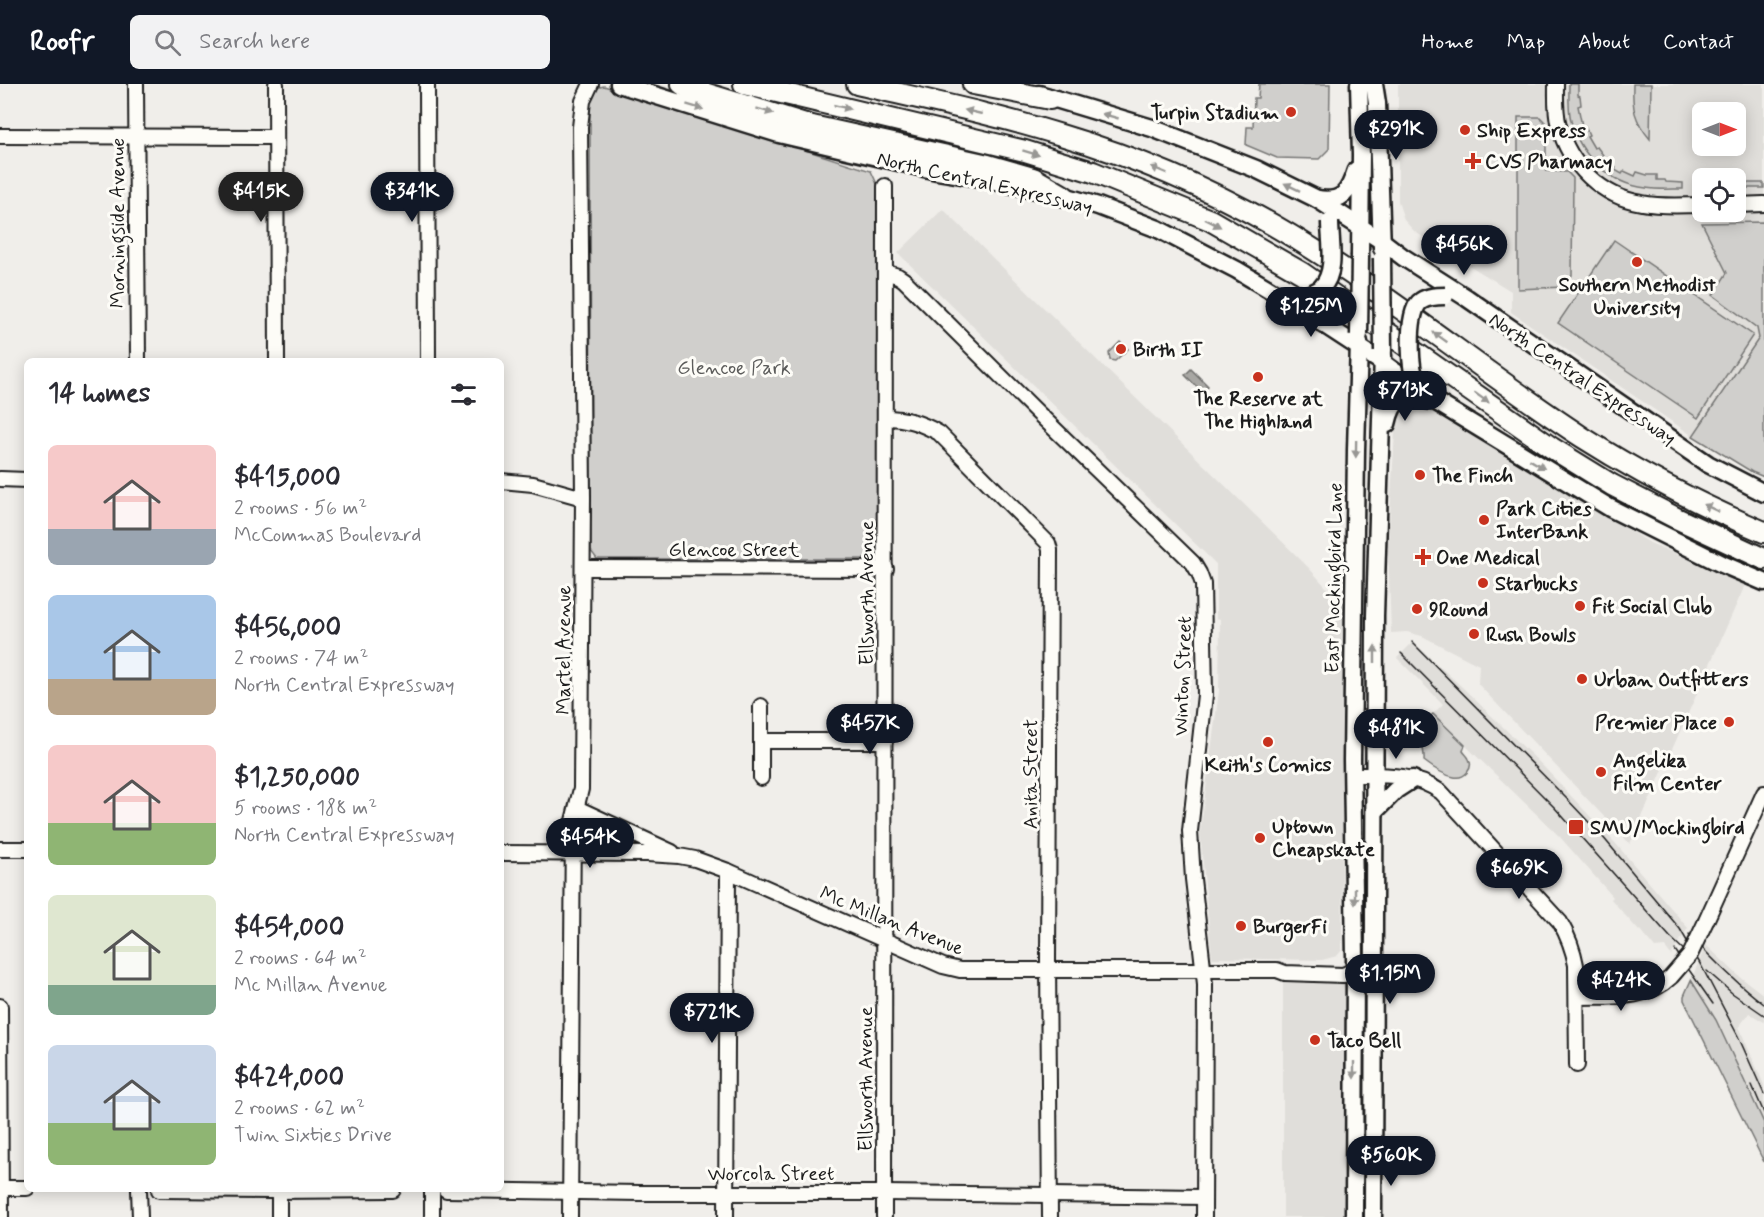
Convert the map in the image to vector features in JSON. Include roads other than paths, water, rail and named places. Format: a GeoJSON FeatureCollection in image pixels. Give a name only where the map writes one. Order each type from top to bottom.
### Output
{"type":"FeatureCollection","features":[{"type":"Feature","properties":{"kind":"highway"},"geometry":{"type":"LineString","coordinates":[[682,84],[688,88],[812,126],[988,165],[1033,178],[1064,196]]}},
{"type":"Feature","properties":{"kind":"highway","name":"North Central Expressway"},"geometry":{"type":"LineString","coordinates":[[744,84],[1025,151],[1093,172],[1210,220],[1302,273],[1551,448],[1612,485],[1764,559]]}},
{"type":"Feature","properties":{"kind":"highway"},"geometry":{"type":"LineString","coordinates":[[857,84],[1061,135],[1128,157],[1225,200],[1318,252],[1554,417],[1614,456],[1678,492],[1764,532]]}},
{"type":"Feature","properties":{"kind":"highway"},"geometry":{"type":"LineString","coordinates":[[973,84],[1050,99]]}},
{"type":"Feature","properties":{"kind":"main road","name":"North Central Expressway"},"geometry":{"type":"LineString","coordinates":[[619,84],[779,134],[927,169],[1064,196],[1098,206],[1158,229],[1237,270],[1359,342],[1416,382],[1438,403],[1610,508],[1671,540],[1764,582]]}},
{"type":"Feature","properties":{"kind":"main road","name":"North Central Expressway"},"geometry":{"type":"LineString","coordinates":[[1014,84],[1050,99],[1152,128],[1247,165],[1317,199],[1382,240],[1403,257],[1467,298],[1708,464],[1764,493]]}},
{"type":"Feature","properties":{"kind":"main road","name":"East Mockingbird Lane"},"geometry":{"type":"LineString","coordinates":[[1354,1217],[1355,970],[1352,775],[1361,154],[1359,84]]}},
{"type":"Feature","properties":{"kind":"main road"},"geometry":{"type":"LineString","coordinates":[[1373,1217],[1375,685],[1383,357],[1382,240],[1377,103],[1374,84]]}},
{"type":"Feature","properties":{"kind":"main road"},"geometry":{"type":"LineString","coordinates":[[1317,199],[1330,201],[1346,192],[1350,187],[1361,154]]}},
{"type":"Feature","properties":{"kind":"main road"},"geometry":{"type":"LineString","coordinates":[[1282,297],[1306,296],[1321,289],[1328,279],[1331,269],[1330,222],[1317,199]]}},
{"type":"Feature","properties":{"kind":"main road"},"geometry":{"type":"LineString","coordinates":[[1416,382],[1411,364],[1412,315],[1415,307],[1422,301],[1433,297],[1467,298]]}},
{"type":"Feature","properties":{"kind":"main road"},"geometry":{"type":"LineString","coordinates":[[1381,451],[1390,412],[1396,402],[1403,398],[1417,397],[1438,403]]}},
{"type":"Feature","properties":{"kind":"main road"},"geometry":{"type":"LineString","coordinates":[[1355,538],[1377,537]]}},
{"type":"Feature","properties":{"kind":"main road"},"geometry":{"type":"LineString","coordinates":[[1353,685],[1375,685]]}},
{"type":"Feature","properties":{"kind":"main road"},"geometry":{"type":"LineString","coordinates":[[1375,811],[1396,789],[1413,779]]}},
{"type":"Feature","properties":{"kind":"main road"},"geometry":{"type":"LineString","coordinates":[[1354,858],[1375,858]]}},
{"type":"Feature","properties":{"kind":"main road"},"geometry":{"type":"LineString","coordinates":[[1354,1125],[1373,1124]]}},
{"type":"Feature","properties":{"kind":"street","name":"Morningside Avenue"},"geometry":{"type":"LineString","coordinates":[[136,84],[138,358]]}},
{"type":"Feature","properties":{"kind":"street"},"geometry":{"type":"LineString","coordinates":[[276,84],[277,358]]}},
{"type":"Feature","properties":{"kind":"street"},"geometry":{"type":"LineString","coordinates":[[428,84],[428,358]]}},
{"type":"Feature","properties":{"kind":"street","name":"Martel Avenue"},"geometry":{"type":"LineString","coordinates":[[570,1217],[572,853],[573,821],[581,789],[583,498],[580,128],[583,101],[591,84]]}},
{"type":"Feature","properties":{"kind":"street"},"geometry":{"type":"LineString","coordinates":[[1556,84],[1557,115],[1562,137],[1574,159],[1591,179],[1626,200],[1692,205]]}},
{"type":"Feature","properties":{"kind":"street"},"geometry":{"type":"LineString","coordinates":[[0,136],[276,137]]}},
{"type":"Feature","properties":{"kind":"street","name":"Ellsworth Avenue"},"geometry":{"type":"LineString","coordinates":[[884,1217],[885,186]]}},
{"type":"Feature","properties":{"kind":"street"},"geometry":{"type":"LineString","coordinates":[[1746,205],[1764,204]]}},
{"type":"Feature","properties":{"kind":"street","name":"Winton Street"},"geometry":{"type":"LineString","coordinates":[[885,272],[904,280],[1185,556],[1199,573],[1203,584],[1205,695],[1190,831],[1192,879],[1205,984],[1204,1217]]}},
{"type":"Feature","properties":{"kind":"street","name":"Anita Street"},"geometry":{"type":"LineString","coordinates":[[885,418],[909,420],[939,433],[1048,543],[1050,550],[1048,970],[1050,1217]]}},
{"type":"Feature","properties":{"kind":"street"},"geometry":{"type":"LineString","coordinates":[[0,479],[24,480]]}},
{"type":"Feature","properties":{"kind":"street"},"geometry":{"type":"LineString","coordinates":[[504,481],[533,484],[583,498]]}},
{"type":"Feature","properties":{"kind":"street","name":"Glencoe Street"},"geometry":{"type":"LineString","coordinates":[[583,568],[886,569]]}},
{"type":"Feature","properties":{"kind":"street"},"geometry":{"type":"LineString","coordinates":[[761,706],[761,778]]}},
{"type":"Feature","properties":{"kind":"street"},"geometry":{"type":"LineString","coordinates":[[761,741],[885,741]]}},
{"type":"Feature","properties":{"kind":"street"},"geometry":{"type":"LineString","coordinates":[[1352,775],[1413,779],[1428,783],[1441,792],[1560,922],[1568,935],[1576,964],[1577,1065]]}},
{"type":"Feature","properties":{"kind":"street"},"geometry":{"type":"LineString","coordinates":[[1577,997],[1641,993],[1658,987],[1671,976],[1690,955],[1764,793]]}},
{"type":"Feature","properties":{"kind":"street"},"geometry":{"type":"LineString","coordinates":[[576,808],[679,856]]}},
{"type":"Feature","properties":{"kind":"street"},"geometry":{"type":"LineString","coordinates":[[0,849],[24,849]]}},
{"type":"Feature","properties":{"kind":"street","name":"Mc Millan Avenue"},"geometry":{"type":"LineString","coordinates":[[504,853],[679,856],[695,859],[728,871],[943,966],[960,970],[1277,970],[1285,973],[1342,975],[1355,970],[1373,969]]}},
{"type":"Feature","properties":{"kind":"street"},"geometry":{"type":"LineString","coordinates":[[726,1217],[728,871]]}},
{"type":"Feature","properties":{"kind":"street"},"geometry":{"type":"LineString","coordinates":[[0,1005],[1,1217]]}},
{"type":"Feature","properties":{"kind":"street"},"geometry":{"type":"LineString","coordinates":[[0,1188],[24,1188]]}},
{"type":"Feature","properties":{"kind":"street","name":"Worcola Street"},"geometry":{"type":"LineString","coordinates":[[504,1190],[1204,1197]]}},
{"type":"Feature","properties":{"kind":"street"},"geometry":{"type":"LineString","coordinates":[[139,1192],[140,1217]]}},
{"type":"Feature","properties":{"kind":"street"},"geometry":{"type":"LineString","coordinates":[[279,1192],[279,1217]]}},
{"type":"Feature","properties":{"kind":"street"},"geometry":{"type":"LineString","coordinates":[[432,1192],[432,1217]]}},
{"type":"Feature","properties":{"kind":"tram line"},"geometry":{"type":"LineString","coordinates":[[1412,642],[1602,836],[1680,929],[1738,1036],[1764,1094]]}},
{"type":"Feature","properties":{"kind":"tram line"},"geometry":{"type":"LineString","coordinates":[[1401,653],[1555,808],[1670,937],[1691,957]]}},
{"type":"Feature","properties":{"kind":"tram line"},"geometry":{"type":"LineString","coordinates":[[1689,934],[1744,988],[1764,1004]]}},
{"type":"Feature","properties":{"kind":"tram line"},"geometry":{"type":"LineString","coordinates":[[1675,950],[1713,1004]]}},
{"type":"Feature","properties":{"kind":"tram line"},"geometry":{"type":"LineString","coordinates":[[1707,971],[1732,993],[1764,1015]]}},
{"type":"Feature","properties":{"kind":"tram line"},"geometry":{"type":"LineString","coordinates":[[1752,1085],[1764,1113]]}},
{"type":"Feature","properties":{"kind":"place","name":"Turpin Stadium"},"geometry":{"type":"Point","coordinates":[1291,112]}},
{"type":"Feature","properties":{"kind":"place","name":"Ship Express"},"geometry":{"type":"Point","coordinates":[1465,130]}},
{"type":"Feature","properties":{"kind":"place","name":"CVS Pharmacy"},"geometry":{"type":"Point","coordinates":[1473,161]}},
{"type":"Feature","properties":{"kind":"place","name":"Southern Methodist University"},"geometry":{"type":"Point","coordinates":[1637,262]}},
{"type":"Feature","properties":{"kind":"place","name":"Birth II"},"geometry":{"type":"Point","coordinates":[1121,349]}},
{"type":"Feature","properties":{"kind":"place","name":"The Reserve at The Highland"},"geometry":{"type":"Point","coordinates":[1258,377]}},
{"type":"Feature","properties":{"kind":"place","name":"The Finch"},"geometry":{"type":"Point","coordinates":[1420,475]}},
{"type":"Feature","properties":{"kind":"place","name":"Park Cities InterBank"},"geometry":{"type":"Point","coordinates":[1484,520]}},
{"type":"Feature","properties":{"kind":"place","name":"One Medical"},"geometry":{"type":"Point","coordinates":[1423,557]}},
{"type":"Feature","properties":{"kind":"place","name":"Starbucks"},"geometry":{"type":"Point","coordinates":[1483,583]}},
{"type":"Feature","properties":{"kind":"place","name":"Fit Social Club"},"geometry":{"type":"Point","coordinates":[1580,606]}},
{"type":"Feature","properties":{"kind":"place","name":"9Round"},"geometry":{"type":"Point","coordinates":[1417,609]}},
{"type":"Feature","properties":{"kind":"place","name":"Rush Bowls"},"geometry":{"type":"Point","coordinates":[1474,634]}},
{"type":"Feature","properties":{"kind":"place","name":"Urban Outfitters"},"geometry":{"type":"Point","coordinates":[1582,679]}},
{"type":"Feature","properties":{"kind":"place","name":"Premier Place"},"geometry":{"type":"Point","coordinates":[1729,722]}},
{"type":"Feature","properties":{"kind":"place","name":"Keith's Comics"},"geometry":{"type":"Point","coordinates":[1268,742]}},
{"type":"Feature","properties":{"kind":"place","name":"Angelika Film Center"},"geometry":{"type":"Point","coordinates":[1601,772]}},
{"type":"Feature","properties":{"kind":"place","name":"SMU/Mockingbird"},"geometry":{"type":"Point","coordinates":[1576,827]}},
{"type":"Feature","properties":{"kind":"place","name":"Uptown Cheapskate"},"geometry":{"type":"Point","coordinates":[1260,838]}},
{"type":"Feature","properties":{"kind":"place","name":"BurgerFi"},"geometry":{"type":"Point","coordinates":[1241,926]}},
{"type":"Feature","properties":{"kind":"place","name":"Taco Bell"},"geometry":{"type":"Point","coordinates":[1315,1040]}},
{"type":"Feature","properties":{"kind":"park label","name":"Glencoe Park"},"geometry":{"type":"Point","coordinates":[734,367]}}]}
